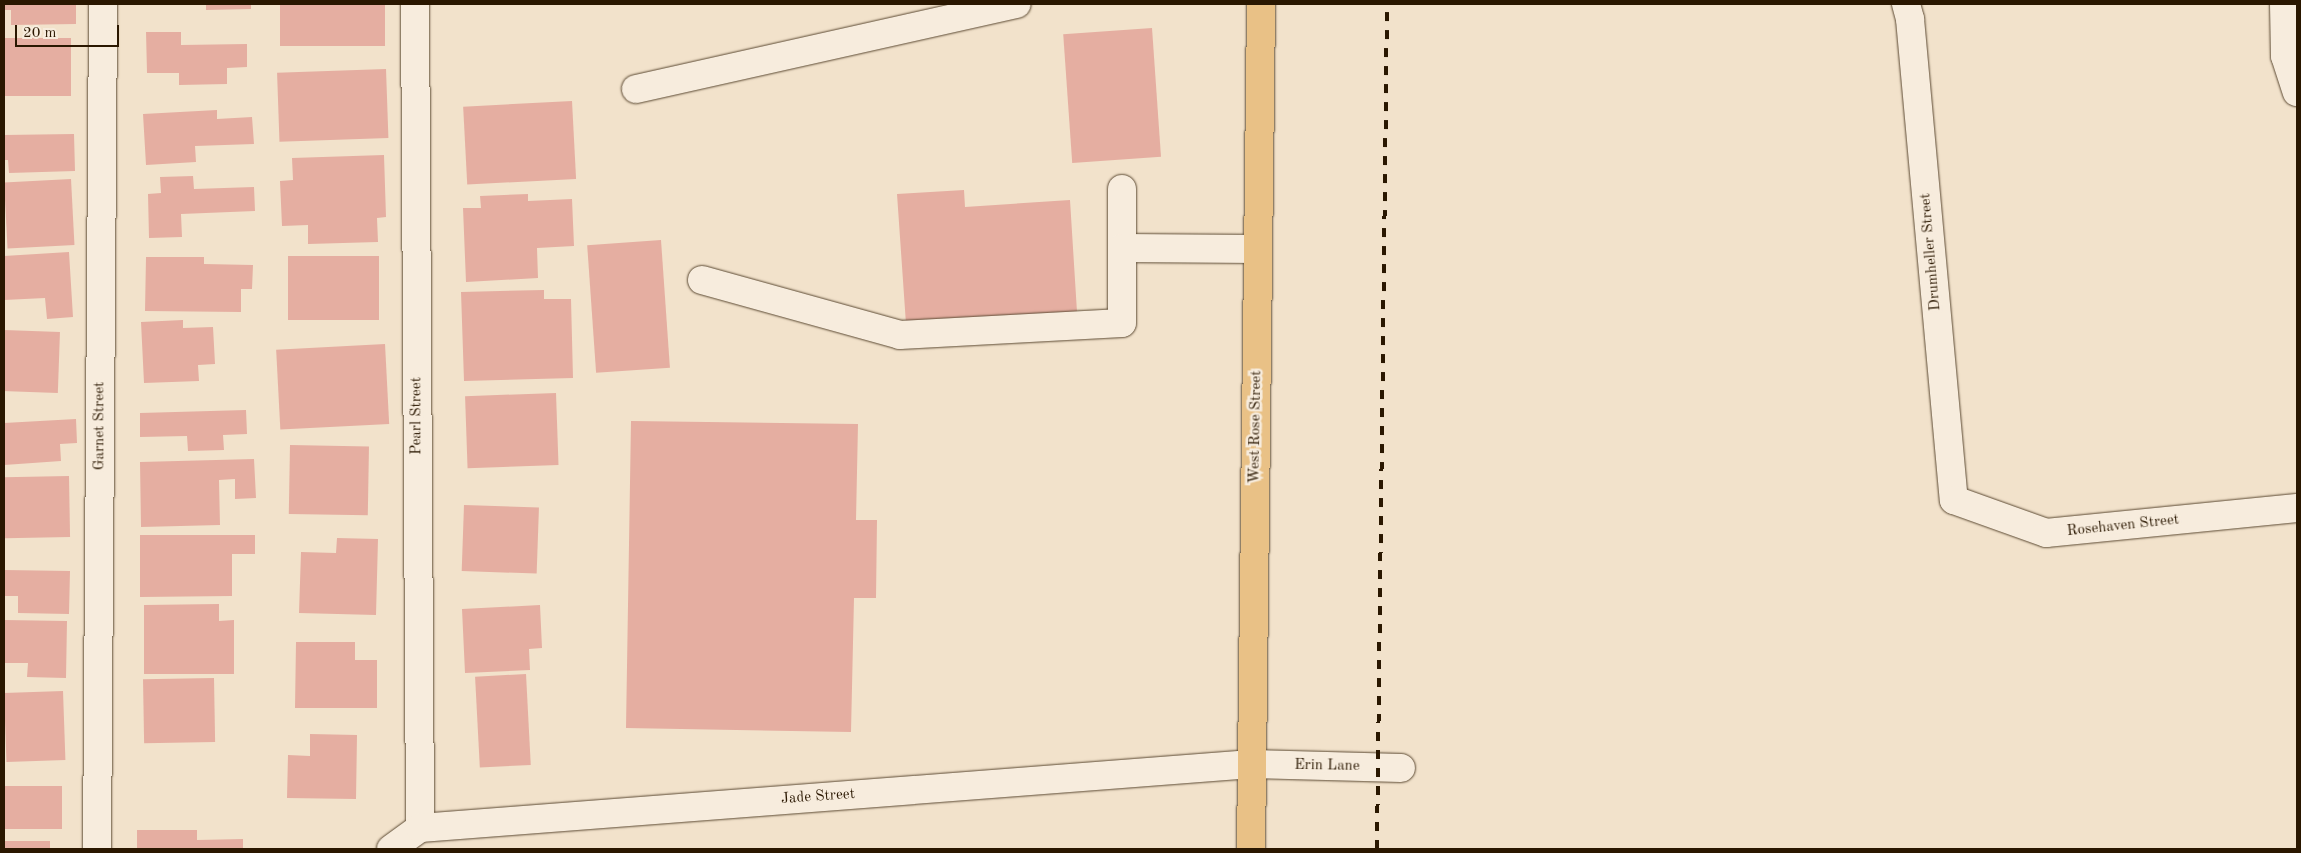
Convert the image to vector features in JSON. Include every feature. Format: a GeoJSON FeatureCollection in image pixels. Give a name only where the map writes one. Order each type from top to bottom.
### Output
{"type":"FeatureCollection","features":[{"type":"Feature","properties":{"kind":"main road","name":"West Rose Street"},"geometry":{"type":"LineString","coordinates":[[1251,849],[1261,4]]}},
{"type":"Feature","properties":{"kind":"street","name":"Garnet Street"},"geometry":{"type":"LineString","coordinates":[[97,849],[103,4]]}},
{"type":"Feature","properties":{"kind":"street","name":"Pearl Street"},"geometry":{"type":"LineString","coordinates":[[415,4],[420,828]]}},
{"type":"Feature","properties":{"kind":"street"},"geometry":{"type":"LineString","coordinates":[[636,89],[1017,4]]}},
{"type":"Feature","properties":{"kind":"street","name":"Drumheller Street"},"geometry":{"type":"LineString","coordinates":[[1906,4],[1910,19],[1954,500]]}},
{"type":"Feature","properties":{"kind":"street"},"geometry":{"type":"LineString","coordinates":[[2284,4],[2284,56],[2297,92]]}},
{"type":"Feature","properties":{"kind":"street"},"geometry":{"type":"LineString","coordinates":[[702,280],[900,336],[1122,323],[1122,189]]}},
{"type":"Feature","properties":{"kind":"street"},"geometry":{"type":"LineString","coordinates":[[1122,248],[1258,249]]}},
{"type":"Feature","properties":{"kind":"street","name":"Rosehaven Street"},"geometry":{"type":"LineString","coordinates":[[1954,500],[2046,534],[2297,508]]}},
{"type":"Feature","properties":{"kind":"street","name":"Jade Street"},"geometry":{"type":"LineString","coordinates":[[420,828],[1252,764]]}},
{"type":"Feature","properties":{"kind":"street","name":"Erin Lane"},"geometry":{"type":"LineString","coordinates":[[1252,764],[1401,768]]}},
{"type":"Feature","properties":{"kind":"street"},"geometry":{"type":"LineString","coordinates":[[391,849],[420,828]]}},
{"type":"Feature","properties":{"kind":"building"},"geometry":{"type":"Polygon","coordinates":[[[4,4],[76,4],[76,24],[11,25],[11,10],[4,10],[4,4]]]}},
{"type":"Feature","properties":{"kind":"building"},"geometry":{"type":"Polygon","coordinates":[[[206,4],[251,4],[251,9],[206,10],[206,4]]]}},
{"type":"Feature","properties":{"kind":"building"},"geometry":{"type":"Polygon","coordinates":[[[280,4],[385,4],[385,46],[280,46],[280,4]]]}},
{"type":"Feature","properties":{"kind":"building"},"geometry":{"type":"Polygon","coordinates":[[[1152,28],[1161,157],[1072,163],[1063,34],[1152,28]]]}},
{"type":"Feature","properties":{"kind":"building"},"geometry":{"type":"Polygon","coordinates":[[[146,32],[181,32],[181,45],[247,44],[247,67],[227,68],[227,84],[179,85],[179,73],[147,73],[146,32]]]}},
{"type":"Feature","properties":{"kind":"building"},"geometry":{"type":"Polygon","coordinates":[[[4,38],[71,38],[71,96],[4,96],[4,38]]]}},
{"type":"Feature","properties":{"kind":"building"},"geometry":{"type":"Polygon","coordinates":[[[386,69],[388,138],[279,142],[277,73],[386,69]]]}},
{"type":"Feature","properties":{"kind":"building"},"geometry":{"type":"Polygon","coordinates":[[[572,101],[576,179],[467,185],[463,107],[572,101]]]}},
{"type":"Feature","properties":{"kind":"building"},"geometry":{"type":"Polygon","coordinates":[[[217,110],[217,119],[252,117],[254,144],[195,146],[196,162],[146,165],[143,114],[217,110]]]}},
{"type":"Feature","properties":{"kind":"building"},"geometry":{"type":"Polygon","coordinates":[[[74,134],[75,171],[9,173],[8,160],[4,160],[4,135],[74,134]]]}},
{"type":"Feature","properties":{"kind":"building"},"geometry":{"type":"Polygon","coordinates":[[[384,155],[386,217],[377,218],[378,242],[308,244],[308,225],[282,226],[280,181],[293,180],[292,158],[384,155]]]}},
{"type":"Feature","properties":{"kind":"building"},"geometry":{"type":"Polygon","coordinates":[[[193,176],[194,189],[254,187],[255,211],[181,214],[182,237],[149,238],[148,194],[161,193],[160,177],[193,176]]]}},
{"type":"Feature","properties":{"kind":"building"},"geometry":{"type":"Polygon","coordinates":[[[71,179],[74,245],[8,248],[4,183],[71,179]]]}},
{"type":"Feature","properties":{"kind":"building"},"geometry":{"type":"Polygon","coordinates":[[[964,190],[965,207],[1070,200],[1077,312],[906,324],[897,194],[964,190]]]}},
{"type":"Feature","properties":{"kind":"building"},"geometry":{"type":"Polygon","coordinates":[[[528,194],[528,201],[572,199],[574,246],[537,248],[538,278],[466,282],[463,208],[481,208],[480,196],[528,194]]]}},
{"type":"Feature","properties":{"kind":"building"},"geometry":{"type":"Polygon","coordinates":[[[661,240],[670,368],[596,373],[587,245],[661,240]]]}},
{"type":"Feature","properties":{"kind":"building"},"geometry":{"type":"Polygon","coordinates":[[[69,252],[73,317],[47,319],[45,298],[4,300],[4,256],[69,252]]]}},
{"type":"Feature","properties":{"kind":"building"},"geometry":{"type":"Polygon","coordinates":[[[288,256],[379,256],[379,320],[288,320],[288,256]]]}},
{"type":"Feature","properties":{"kind":"building"},"geometry":{"type":"Polygon","coordinates":[[[146,257],[204,257],[204,264],[253,265],[252,289],[241,289],[241,312],[145,311],[146,257]]]}},
{"type":"Feature","properties":{"kind":"building"},"geometry":{"type":"Polygon","coordinates":[[[544,290],[544,299],[571,299],[573,378],[464,381],[461,292],[544,290]]]}},
{"type":"Feature","properties":{"kind":"building"},"geometry":{"type":"Polygon","coordinates":[[[183,320],[183,328],[213,327],[215,364],[198,365],[199,381],[144,383],[141,322],[183,320]]]}},
{"type":"Feature","properties":{"kind":"building"},"geometry":{"type":"Polygon","coordinates":[[[4,330],[60,332],[58,393],[4,391],[4,330]]]}},
{"type":"Feature","properties":{"kind":"building"},"geometry":{"type":"Polygon","coordinates":[[[385,344],[389,424],[280,430],[276,350],[385,344]]]}},
{"type":"Feature","properties":{"kind":"building"},"geometry":{"type":"Polygon","coordinates":[[[556,393],[559,465],[468,468],[465,396],[556,393]]]}},
{"type":"Feature","properties":{"kind":"building"},"geometry":{"type":"Polygon","coordinates":[[[246,410],[247,434],[223,435],[224,450],[188,451],[187,436],[140,437],[140,413],[246,410]]]}},
{"type":"Feature","properties":{"kind":"building"},"geometry":{"type":"Polygon","coordinates":[[[76,419],[77,443],[60,444],[61,461],[4,465],[4,423],[76,419]]]}},
{"type":"Feature","properties":{"kind":"building"},"geometry":{"type":"Polygon","coordinates":[[[631,421],[858,424],[856,520],[877,520],[876,598],[854,598],[851,732],[626,728],[631,421]]]}},
{"type":"Feature","properties":{"kind":"building"},"geometry":{"type":"Polygon","coordinates":[[[290,445],[369,446],[368,515],[289,514],[290,445]]]}},
{"type":"Feature","properties":{"kind":"building"},"geometry":{"type":"Polygon","coordinates":[[[254,459],[256,498],[235,499],[235,479],[219,480],[220,525],[141,527],[140,462],[254,459]]]}},
{"type":"Feature","properties":{"kind":"building"},"geometry":{"type":"Polygon","coordinates":[[[69,476],[70,537],[5,538],[4,477],[69,476]]]}},
{"type":"Feature","properties":{"kind":"building"},"geometry":{"type":"Polygon","coordinates":[[[464,505],[539,508],[537,574],[462,571],[464,505]]]}},
{"type":"Feature","properties":{"kind":"building"},"geometry":{"type":"Polygon","coordinates":[[[140,535],[255,535],[255,554],[232,554],[232,596],[140,597],[140,535]]]}},
{"type":"Feature","properties":{"kind":"building"},"geometry":{"type":"Polygon","coordinates":[[[337,538],[378,539],[376,615],[299,613],[301,552],[336,553],[337,538]]]}},
{"type":"Feature","properties":{"kind":"building"},"geometry":{"type":"Polygon","coordinates":[[[4,570],[70,571],[69,614],[18,613],[18,596],[4,596],[4,570]]]}},
{"type":"Feature","properties":{"kind":"building"},"geometry":{"type":"Polygon","coordinates":[[[219,604],[219,621],[234,620],[234,674],[144,674],[144,605],[219,604]]]}},
{"type":"Feature","properties":{"kind":"building"},"geometry":{"type":"Polygon","coordinates":[[[540,605],[542,648],[529,649],[530,670],[465,673],[462,609],[540,605]]]}},
{"type":"Feature","properties":{"kind":"building"},"geometry":{"type":"Polygon","coordinates":[[[4,620],[67,621],[66,678],[27,677],[28,663],[4,663],[4,620]]]}},
{"type":"Feature","properties":{"kind":"building"},"geometry":{"type":"Polygon","coordinates":[[[296,642],[355,642],[355,660],[377,660],[377,708],[295,708],[296,642]]]}},
{"type":"Feature","properties":{"kind":"building"},"geometry":{"type":"Polygon","coordinates":[[[526,674],[531,765],[480,768],[475,677],[526,674]]]}},
{"type":"Feature","properties":{"kind":"building"},"geometry":{"type":"Polygon","coordinates":[[[214,678],[215,742],[144,743],[143,679],[214,678]]]}},
{"type":"Feature","properties":{"kind":"building"},"geometry":{"type":"Polygon","coordinates":[[[63,691],[65,760],[6,762],[4,693],[63,691]]]}},
{"type":"Feature","properties":{"kind":"building"},"geometry":{"type":"Polygon","coordinates":[[[310,734],[357,735],[356,799],[287,798],[288,755],[310,756],[310,734]]]}},
{"type":"Feature","properties":{"kind":"building"},"geometry":{"type":"Polygon","coordinates":[[[4,786],[62,786],[62,829],[4,829],[4,786]]]}},
{"type":"Feature","properties":{"kind":"building"},"geometry":{"type":"Polygon","coordinates":[[[137,830],[197,830],[197,840],[243,839],[243,849],[137,849],[137,830]]]}},
{"type":"Feature","properties":{"kind":"building"},"geometry":{"type":"Polygon","coordinates":[[[4,841],[50,841],[50,849],[4,849],[4,841]]]}},
{"type":"Feature","properties":{"kind":"railway"},"geometry":{"type":"LineString","coordinates":[[1377,849],[1387,4]]}}]}
